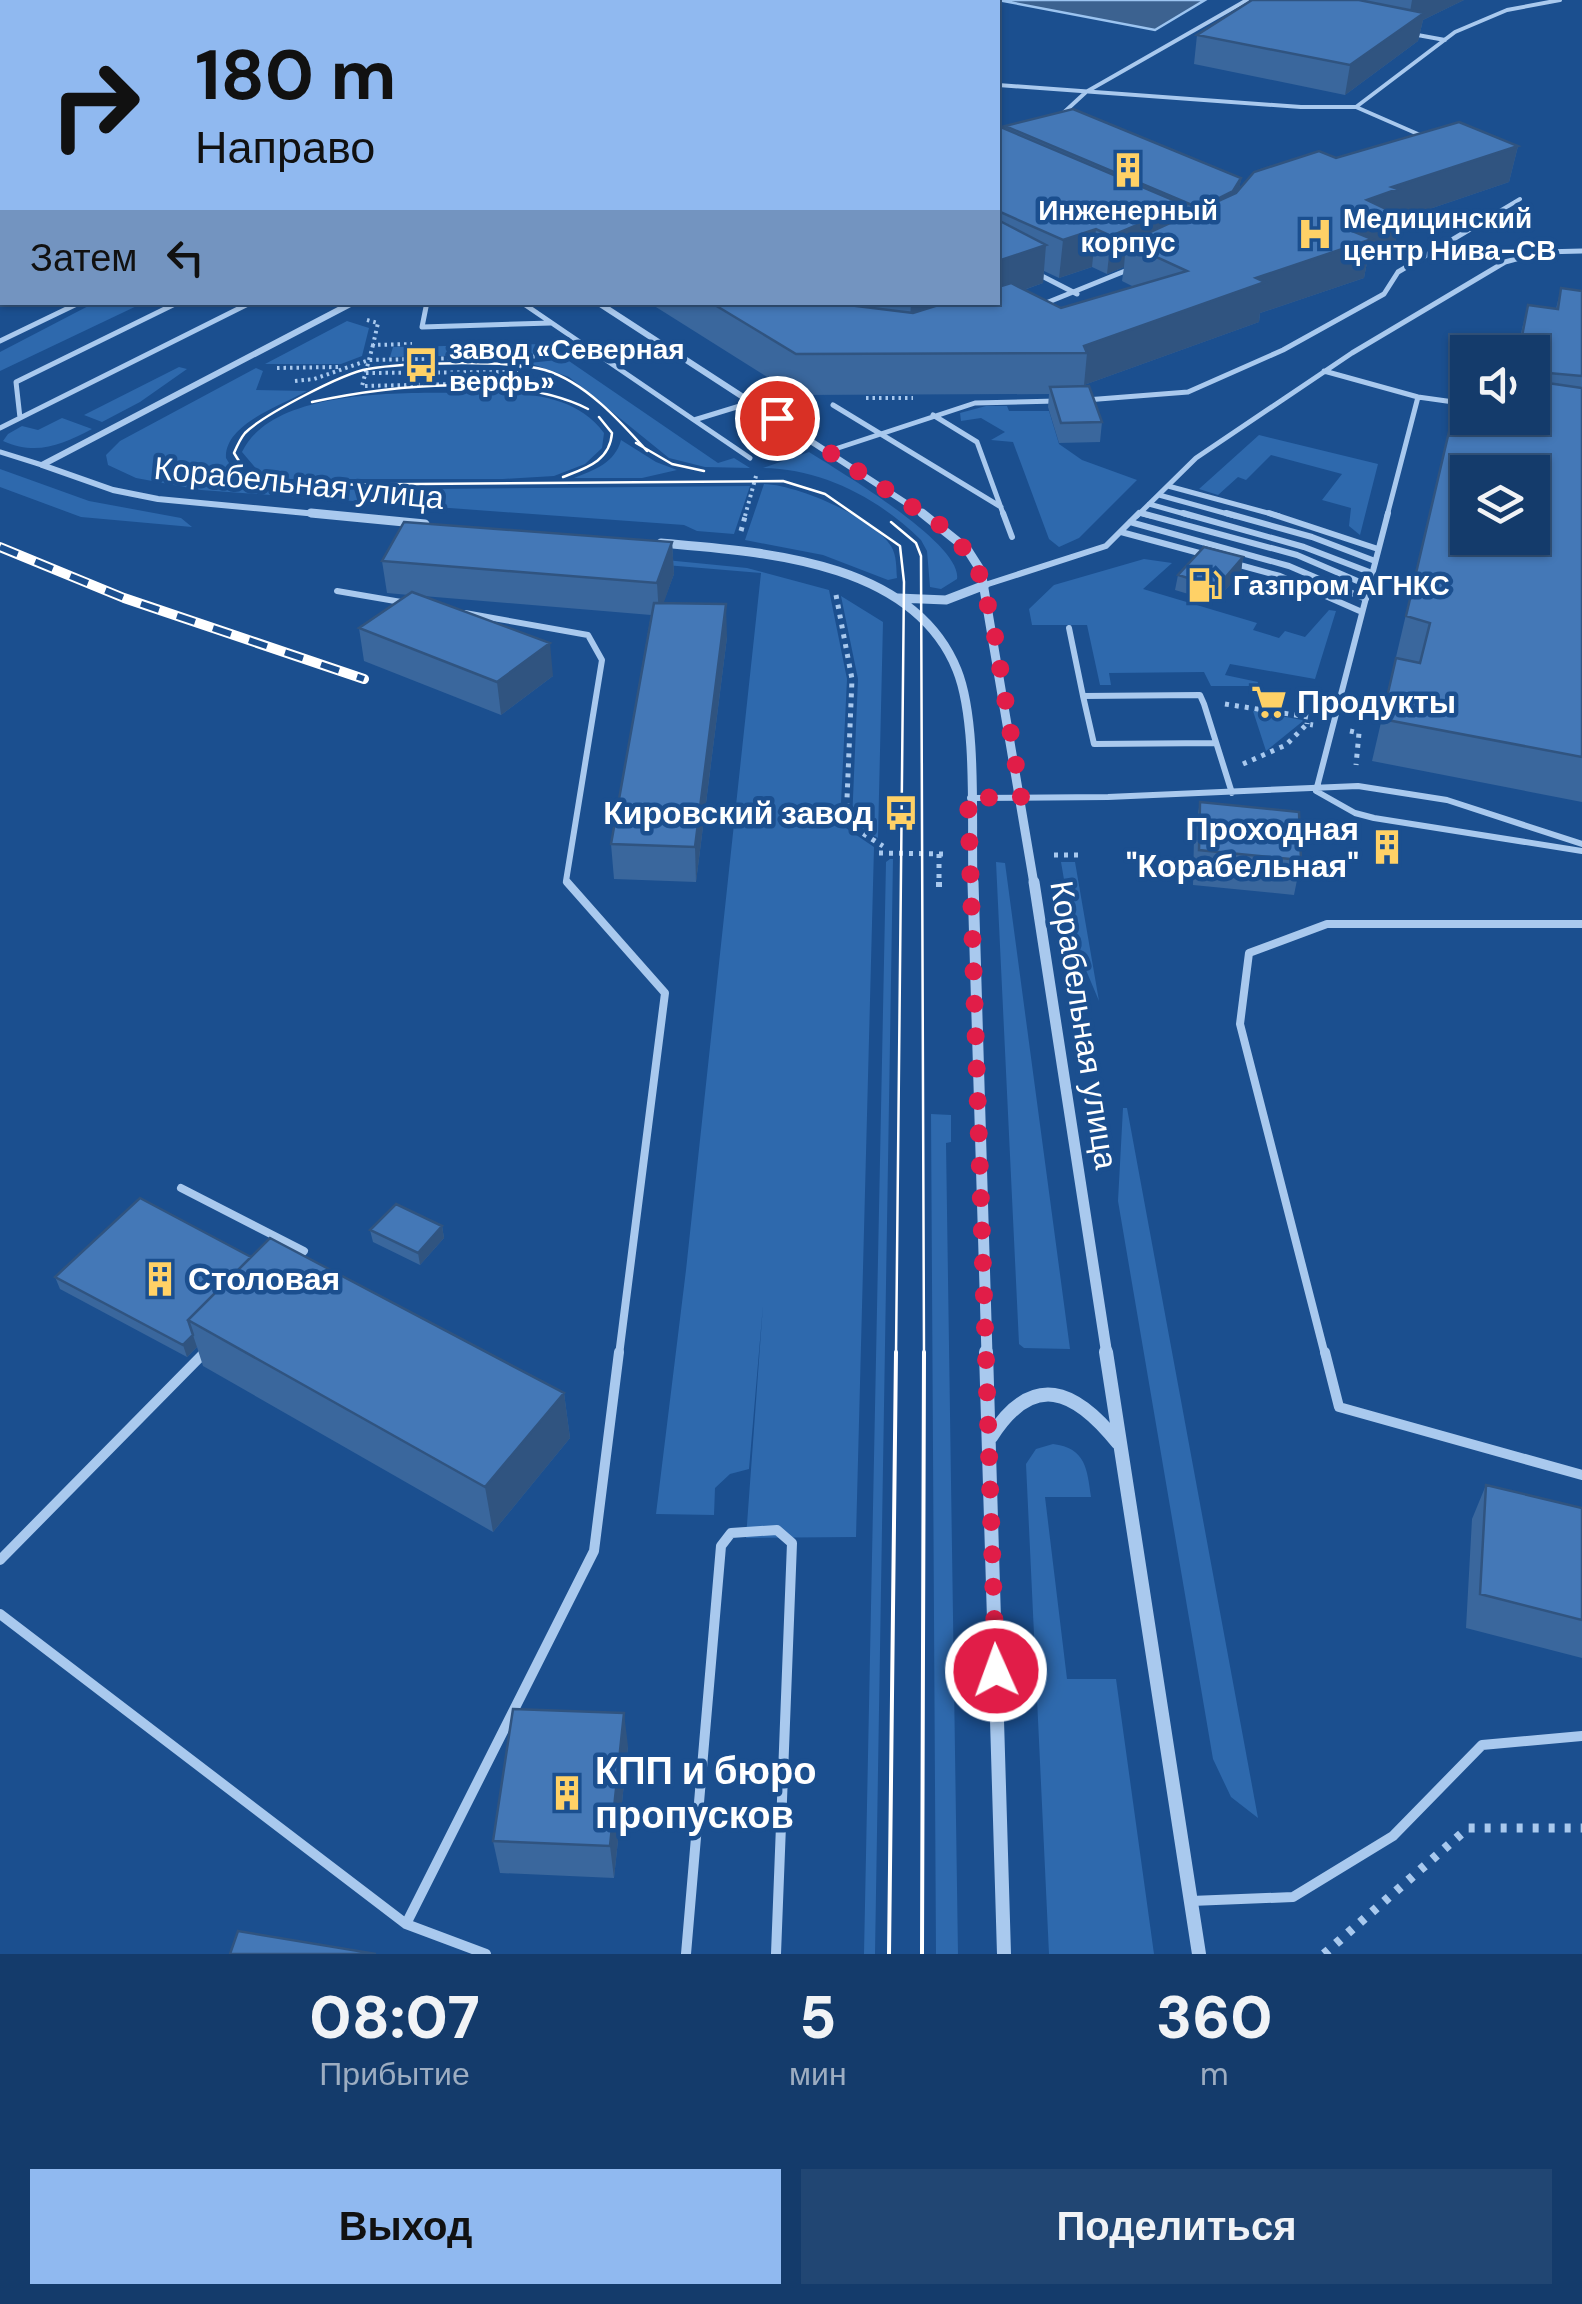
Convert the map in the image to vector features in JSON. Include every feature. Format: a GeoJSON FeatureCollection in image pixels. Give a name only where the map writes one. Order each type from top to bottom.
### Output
{"type":"FeatureCollection","features":[{"type":"Feature","properties":{"kind":"street","name":"Корабельная улица"},"geometry":{"type":"LineString","coordinates":[[42,465],[348,305]]}},
{"type":"Feature","properties":{"kind":"street","name":"Корабельная улица"},"geometry":{"type":"LineString","coordinates":[[601,305],[946,529],[976,562],[985,586],[1199,1954]]}},
{"type":"Feature","properties":{"kind":"street","name":"Корабельная улица"},"geometry":{"type":"LineString","coordinates":[[42,465],[113,490],[158,500],[436,524]]}},
{"type":"Feature","properties":{"kind":"street"},"geometry":{"type":"LineString","coordinates":[[653,542],[796,559],[846,576],[888,596],[914,614],[940,640],[962,688],[1004,1954]]}},
{"type":"Feature","properties":{"kind":"street"},"geometry":{"type":"LineString","coordinates":[[888,596],[927,602],[964,596],[985,586]]}},
{"type":"Feature","properties":{"kind":"street"},"geometry":{"type":"LineString","coordinates":[[989,1441],[1004,1412],[1024,1397],[1048,1392],[1072,1398],[1099,1416],[1122,1448]]}},
{"type":"Feature","properties":{"kind":"lane"},"geometry":{"type":"LineString","coordinates":[[1051,122],[1086,92],[1248,0]]}},
{"type":"Feature","properties":{"kind":"lane"},"geometry":{"type":"LineString","coordinates":[[1356,106],[1444,40],[1507,10],[1560,0]]}},
{"type":"Feature","properties":{"kind":"lane"},"geometry":{"type":"LineString","coordinates":[[1408,34],[1444,40]]}},
{"type":"Feature","properties":{"kind":"lane"},"geometry":{"type":"LineString","coordinates":[[1000,85],[1301,107],[1356,106],[1441,144]]}},
{"type":"Feature","properties":{"kind":"lane"},"geometry":{"type":"LineString","coordinates":[[1083,400],[1188,392],[1283,350],[1384,294],[1398,272],[1520,198]]}},
{"type":"Feature","properties":{"kind":"lane"},"geometry":{"type":"LineString","coordinates":[[985,586],[1106,546],[1196,458],[1324,371],[1505,262],[1542,252],[1582,251]]}},
{"type":"Feature","properties":{"kind":"lane"},"geometry":{"type":"LineString","coordinates":[[1041,306],[1144,263]]}},
{"type":"Feature","properties":{"kind":"lane"},"geometry":{"type":"LineString","coordinates":[[1029,270],[1077,294]]}},
{"type":"Feature","properties":{"kind":"lane"},"geometry":{"type":"LineString","coordinates":[[0,342],[75,305]]}},
{"type":"Feature","properties":{"kind":"lane"},"geometry":{"type":"LineString","coordinates":[[20,418],[16,382],[174,305]]}},
{"type":"Feature","properties":{"kind":"lane"},"geometry":{"type":"LineString","coordinates":[[0,428],[246,305]]}},
{"type":"Feature","properties":{"kind":"lane"},"geometry":{"type":"LineString","coordinates":[[427,305],[422,328],[551,323]]}},
{"type":"Feature","properties":{"kind":"lane"},"geometry":{"type":"LineString","coordinates":[[525,305],[750,458]]}},
{"type":"Feature","properties":{"kind":"lane"},"geometry":{"type":"LineString","coordinates":[[1324,371],[1418,397],[1450,401]]}},
{"type":"Feature","properties":{"kind":"lane"},"geometry":{"type":"LineString","coordinates":[[1316,790],[1418,397]]}},
{"type":"Feature","properties":{"kind":"lane"},"geometry":{"type":"LineString","coordinates":[[829,451],[976,403],[1066,400]]}},
{"type":"Feature","properties":{"kind":"lane"},"geometry":{"type":"LineString","coordinates":[[694,420],[753,402]]}},
{"type":"Feature","properties":{"kind":"lane"},"geometry":{"type":"LineString","coordinates":[[833,404],[1001,508]]}},
{"type":"Feature","properties":{"kind":"lane"},"geometry":{"type":"LineString","coordinates":[[933,414],[977,442],[1012,537]]}},
{"type":"Feature","properties":{"kind":"lane"},"geometry":{"type":"LineString","coordinates":[[0,452],[42,465]]}},
{"type":"Feature","properties":{"kind":"lane"},"geometry":{"type":"LineString","coordinates":[[1168,486],[1320,527],[1378,549]]}},
{"type":"Feature","properties":{"kind":"lane"},"geometry":{"type":"LineString","coordinates":[[1158,495],[1312,537],[1375,561]]}},
{"type":"Feature","properties":{"kind":"lane"},"geometry":{"type":"LineString","coordinates":[[1149,504],[1304,546],[1372,574]]}},
{"type":"Feature","properties":{"kind":"lane"},"geometry":{"type":"LineString","coordinates":[[1140,513],[1297,556],[1369,586]]}},
{"type":"Feature","properties":{"kind":"lane"},"geometry":{"type":"LineString","coordinates":[[1130,522],[1289,566],[1366,599]]}},
{"type":"Feature","properties":{"kind":"lane"},"geometry":{"type":"LineString","coordinates":[[1121,532],[1214,558]]}},
{"type":"Feature","properties":{"kind":"lane"},"geometry":{"type":"LineString","coordinates":[[1231,562],[1280,576],[1362,612]]}},
{"type":"Feature","properties":{"kind":"lane"},"geometry":{"type":"LineString","coordinates":[[338,591],[414,604]]}},
{"type":"Feature","properties":{"kind":"lane"},"geometry":{"type":"LineString","coordinates":[[406,1924],[594,1551],[665,994],[566,881],[602,660],[588,635],[453,611]]}},
{"type":"Feature","properties":{"kind":"lane"},"geometry":{"type":"LineString","coordinates":[[1069,628],[1094,744],[1216,743]]}},
{"type":"Feature","properties":{"kind":"lane"},"geometry":{"type":"LineString","coordinates":[[1084,696],[1200,695],[1232,793]]}},
{"type":"Feature","properties":{"kind":"lane"},"geometry":{"type":"LineString","coordinates":[[968,798],[1232,793],[1358,786],[1447,800],[1582,848]]}},
{"type":"Feature","properties":{"kind":"lane"},"geometry":{"type":"LineString","coordinates":[[1316,790],[1355,813],[1374,818],[1582,848]]}},
{"type":"Feature","properties":{"kind":"lane"},"geometry":{"type":"LineString","coordinates":[[1582,924],[1327,924],[1248,952],[1240,1024],[1339,1407],[1582,1475]]}},
{"type":"Feature","properties":{"kind":"lane"},"geometry":{"type":"LineString","coordinates":[[181,1188],[304,1250],[290,1265]]}},
{"type":"Feature","properties":{"kind":"lane"},"geometry":{"type":"LineString","coordinates":[[0,1560],[207,1349]]}},
{"type":"Feature","properties":{"kind":"lane"},"geometry":{"type":"LineString","coordinates":[[686,1954],[721,1546],[731,1532],[777,1530],[792,1543],[776,1954]]}},
{"type":"Feature","properties":{"kind":"lane"},"geometry":{"type":"LineString","coordinates":[[0,1614],[406,1924],[486,1954]]}},
{"type":"Feature","properties":{"kind":"lane"},"geometry":{"type":"LineString","coordinates":[[1191,1901],[1293,1896],[1394,1836],[1482,1745],[1582,1736]]}},
{"type":"Feature","properties":{"kind":"path"},"geometry":{"type":"LineString","coordinates":[[373,345],[362,386],[509,383],[526,357]]}},
{"type":"Feature","properties":{"kind":"path"},"geometry":{"type":"LineString","coordinates":[[295,381],[314,379],[369,360],[569,356],[583,365],[603,358]]}},
{"type":"Feature","properties":{"kind":"path"},"geometry":{"type":"LineString","coordinates":[[268,368],[346,367]]}},
{"type":"Feature","properties":{"kind":"path"},"geometry":{"type":"LineString","coordinates":[[366,373],[516,372]]}},
{"type":"Feature","properties":{"kind":"path"},"geometry":{"type":"LineString","coordinates":[[739,537],[756,485],[756,468]]}},
{"type":"Feature","properties":{"kind":"path"},"geometry":{"type":"LineString","coordinates":[[835,589],[852,679],[846,822],[881,849],[943,854],[939,895]]}},
{"type":"Feature","properties":{"kind":"path"},"geometry":{"type":"LineString","coordinates":[[1204,704],[1234,704],[1308,717],[1307,724],[1286,744],[1248,762],[1224,768]]}},
{"type":"Feature","properties":{"kind":"path"},"geometry":{"type":"LineString","coordinates":[[1307,724],[1359,733],[1355,764],[1364,772]]}},
{"type":"Feature","properties":{"kind":"path"},"geometry":{"type":"LineString","coordinates":[[1054,855],[1083,855]]}},
{"type":"Feature","properties":{"kind":"path"},"geometry":{"type":"LineString","coordinates":[[1324,1954],[1468,1828],[1582,1828]]}},
{"type":"Feature","properties":{"kind":"shaded area"},"geometry":{"type":"Polygon","coordinates":[[[1000,0],[1000,0],[1205,0],[1155,30],[1000,0]]]}},
{"type":"Feature","properties":{"kind":"shaded area"},"geometry":{"type":"Polygon","coordinates":[[[90,305],[139,305],[0,371],[0,352],[90,305]]]}},
{"type":"Feature","properties":{"kind":"shaded area"},"geometry":{"type":"Polygon","coordinates":[[[347,321],[369,328],[362,356],[341,364],[265,364],[347,321]]]}},
{"type":"Feature","properties":{"kind":"shaded area"},"geometry":{"type":"Polygon","coordinates":[[[544,344],[543,354],[390,357],[393,347],[544,344]]]}},
{"type":"Feature","properties":{"kind":"shaded area"},"geometry":{"type":"Polygon","coordinates":[[[566,359],[718,463],[734,458],[750,468],[705,467],[669,458],[569,377],[529,363],[566,359]]]}},
{"type":"Feature","properties":{"kind":"shaded area"},"geometry":{"type":"Polygon","coordinates":[[[179,367],[187,369],[140,402],[102,422],[84,415],[179,367]]]}},
{"type":"Feature","properties":{"kind":"shaded area"},"geometry":{"type":"Polygon","coordinates":[[[256,368],[263,371],[256,390],[307,391],[256,417],[234,435],[228,446],[226,458],[234,469],[269,486],[323,490],[750,486],[734,534],[697,531],[684,525],[201,490],[136,478],[108,465],[106,455],[120,441],[256,368]]]}},
{"type":"Feature","properties":{"kind":"shaded area"},"geometry":{"type":"Polygon","coordinates":[[[397,393],[543,397],[570,406],[604,433],[602,448],[585,464],[554,476],[503,479],[281,479],[259,472],[242,452],[260,429],[287,413],[320,402],[397,393]]]}},
{"type":"Feature","properties":{"kind":"shaded area"},"geometry":{"type":"Polygon","coordinates":[[[986,406],[1007,406],[1009,411],[1049,411],[1059,444],[1082,460],[1137,480],[1079,538],[1059,547],[1049,539],[1013,442],[991,440],[1005,432],[981,418],[961,421],[960,413],[986,406]]]}},
{"type":"Feature","properties":{"kind":"shaded area"},"geometry":{"type":"Polygon","coordinates":[[[62,418],[92,429],[49,447],[27,448],[3,441],[22,426],[38,430],[62,418]]]}},
{"type":"Feature","properties":{"kind":"shaded area"},"geometry":{"type":"Polygon","coordinates":[[[1259,435],[1378,464],[1360,535],[1349,526],[1351,508],[1322,500],[1342,474],[1271,455],[1246,480],[1238,477],[1218,495],[1199,489],[1259,435]]]}},
{"type":"Feature","properties":{"kind":"shaded area"},"geometry":{"type":"Polygon","coordinates":[[[621,440],[677,470],[642,478],[574,478],[609,460],[621,440]]]}},
{"type":"Feature","properties":{"kind":"shaded area"},"geometry":{"type":"Polygon","coordinates":[[[809,452],[921,528],[954,564],[957,579],[941,589],[930,587],[927,551],[921,540],[868,499],[828,480],[763,468],[809,452]]]}},
{"type":"Feature","properties":{"kind":"shaded area"},"geometry":{"type":"Polygon","coordinates":[[[0,469],[89,501],[181,518],[192,527],[81,517],[0,487],[0,469]]]}},
{"type":"Feature","properties":{"kind":"shaded area"},"geometry":{"type":"Polygon","coordinates":[[[764,484],[814,496],[868,524],[891,546],[897,578],[888,580],[823,555],[745,540],[764,484]]]}},
{"type":"Feature","properties":{"kind":"shaded area"},"geometry":{"type":"Polygon","coordinates":[[[564,550],[747,568],[829,590],[847,679],[840,824],[874,847],[856,1537],[746,1538],[763,1305],[749,1469],[730,1474],[715,1488],[714,1515],[656,1514],[761,573],[546,555],[564,550]]]}},
{"type":"Feature","properties":{"kind":"shaded area"},"geometry":{"type":"Polygon","coordinates":[[[1144,559],[1172,563],[1143,589],[1257,623],[1253,630],[1279,638],[1285,631],[1305,637],[1329,610],[1336,611],[1315,679],[1230,664],[1225,675],[1258,682],[1257,686],[1211,686],[1204,672],[1109,673],[1111,685],[1100,685],[1087,625],[1032,625],[1029,609],[1054,585],[1144,559]]]}},
{"type":"Feature","properties":{"kind":"shaded area"},"geometry":{"type":"Polygon","coordinates":[[[841,596],[883,622],[878,838],[852,822],[858,679],[841,596]]]}},
{"type":"Feature","properties":{"kind":"shaded area"},"geometry":{"type":"Polygon","coordinates":[[[1253,711],[1302,720],[1303,721],[1266,751],[1253,711]]]}},
{"type":"Feature","properties":{"kind":"shaded area"},"geometry":{"type":"Polygon","coordinates":[[[890,859],[875,1954],[864,1954],[886,862],[890,859]]]}},
{"type":"Feature","properties":{"kind":"shaded area"},"geometry":{"type":"Polygon","coordinates":[[[996,862],[1005,863],[1070,1349],[1024,1348],[1019,1344],[996,862]]]}},
{"type":"Feature","properties":{"kind":"shaded area"},"geometry":{"type":"Polygon","coordinates":[[[1061,862],[1075,862],[1099,1001],[1075,944],[1061,862]]]}},
{"type":"Feature","properties":{"kind":"shaded area"},"geometry":{"type":"Polygon","coordinates":[[[1123,1108],[1127,1108],[1258,1818],[1231,1797],[1213,1759],[1118,1201],[1123,1108]]]}},
{"type":"Feature","properties":{"kind":"shaded area"},"geometry":{"type":"Polygon","coordinates":[[[931,1114],[951,1115],[951,1142],[946,1143],[958,1954],[936,1954],[931,1114]]]}},
{"type":"Feature","properties":{"kind":"shaded area"},"geometry":{"type":"Polygon","coordinates":[[[1053,1444],[1078,1455],[1086,1469],[1091,1497],[1045,1497],[1067,1679],[1116,1679],[1154,1954],[1049,1954],[1026,1464],[1036,1449],[1053,1444]]]}},
{"type":"Feature","properties":{"kind":"building"},"geometry":{"type":"Polygon","coordinates":[[[1252,0],[1359,0],[1424,13],[1350,65],[1197,35],[1252,0]]]}},
{"type":"Feature","properties":{"kind":"building"},"geometry":{"type":"Polygon","coordinates":[[[1073,109],[1241,178],[1233,191],[1199,208],[1005,126],[1073,109]]]}},
{"type":"Feature","properties":{"kind":"building"},"geometry":{"type":"Polygon","coordinates":[[[1459,122],[1518,146],[1392,187],[1398,189],[1367,200],[1401,216],[1352,231],[1372,239],[1256,278],[1265,282],[1084,346],[1087,353],[796,354],[715,305],[848,305],[913,313],[938,305],[1000,305],[1000,286],[1011,283],[1061,308],[1187,271],[1126,243],[1236,193],[1254,172],[1319,151],[1336,158],[1459,122]]]}},
{"type":"Feature","properties":{"kind":"building"},"geometry":{"type":"Polygon","coordinates":[[[1000,127],[1185,205],[1111,236],[1096,229],[1063,240],[1000,212],[1000,127]]]}},
{"type":"Feature","properties":{"kind":"building"},"geometry":{"type":"Polygon","coordinates":[[[1000,221],[1046,245],[1000,260],[1000,221]]]}},
{"type":"Feature","properties":{"kind":"building"},"geometry":{"type":"Polygon","coordinates":[[[1561,288],[1582,291],[1582,376],[1550,373],[1550,335],[1522,335],[1528,305],[1558,309],[1561,288]]]}},
{"type":"Feature","properties":{"kind":"building"},"geometry":{"type":"Polygon","coordinates":[[[1550,383],[1582,388],[1582,757],[1382,719],[1396,658],[1420,663],[1430,623],[1406,616],[1450,427],[1450,435],[1550,435],[1550,383]]]}},
{"type":"Feature","properties":{"kind":"building"},"geometry":{"type":"Polygon","coordinates":[[[1089,386],[1102,422],[1061,423],[1050,387],[1089,386]]]}},
{"type":"Feature","properties":{"kind":"building"},"geometry":{"type":"Polygon","coordinates":[[[404,522],[672,542],[657,583],[382,561],[404,522]]]}},
{"type":"Feature","properties":{"kind":"building"},"geometry":{"type":"Polygon","coordinates":[[[1204,547],[1243,557],[1217,587],[1178,575],[1204,547]]]}},
{"type":"Feature","properties":{"kind":"building"},"geometry":{"type":"Polygon","coordinates":[[[412,592],[550,643],[497,682],[359,628],[412,592]]]}},
{"type":"Feature","properties":{"kind":"building"},"geometry":{"type":"Polygon","coordinates":[[[654,603],[726,604],[695,847],[611,844],[654,603]]]}},
{"type":"Feature","properties":{"kind":"building"},"geometry":{"type":"Polygon","coordinates":[[[1200,802],[1299,812],[1301,860],[1199,850],[1200,802]]]}},
{"type":"Feature","properties":{"kind":"building","name":"Столовая"},"geometry":{"type":"Polygon","coordinates":[[[140,1198],[251,1257],[188,1320],[193,1335],[183,1345],[55,1277],[140,1198]]]}},
{"type":"Feature","properties":{"kind":"building"},"geometry":{"type":"Polygon","coordinates":[[[396,1204],[442,1226],[418,1253],[370,1230],[396,1204]]]}},
{"type":"Feature","properties":{"kind":"building"},"geometry":{"type":"Polygon","coordinates":[[[270,1238],[564,1393],[485,1487],[188,1320],[270,1238]]]}},
{"type":"Feature","properties":{"kind":"building"},"geometry":{"type":"Polygon","coordinates":[[[1486,1485],[1582,1508],[1582,1620],[1480,1594],[1486,1485]]]}},
{"type":"Feature","properties":{"kind":"building","name":"КПП и бюро пропусков"},"geometry":{"type":"Polygon","coordinates":[[[513,1709],[624,1713],[610,1846],[493,1841],[513,1709]]]}},
{"type":"Feature","properties":{"kind":"building"},"geometry":{"type":"Polygon","coordinates":[[[238,1931],[376,1954],[230,1954],[238,1931]]]}},
{"type":"Feature","properties":{"kind":"tram line"},"geometry":{"type":"LineString","coordinates":[[644,448],[601,404],[560,376],[529,367],[458,363],[368,369],[341,378],[254,425],[243,435],[234,453],[245,471],[294,485],[783,481],[825,494],[900,546],[904,582],[896,1355]]}},
{"type":"Feature","properties":{"kind":"tram line"},"geometry":{"type":"LineString","coordinates":[[312,402],[452,385],[525,390],[588,409]]}},
{"type":"Feature","properties":{"kind":"tram line"},"geometry":{"type":"LineString","coordinates":[[563,477],[595,462],[607,450],[612,433],[599,417]]}},
{"type":"Feature","properties":{"kind":"tram line"},"geometry":{"type":"LineString","coordinates":[[636,443],[644,448]]}},
{"type":"Feature","properties":{"kind":"tram line"},"geometry":{"type":"LineString","coordinates":[[644,448],[672,464],[704,471]]}},
{"type":"Feature","properties":{"kind":"tram line"},"geometry":{"type":"LineString","coordinates":[[644,448],[647,451]]}},
{"type":"Feature","properties":{"kind":"tram line"},"geometry":{"type":"LineString","coordinates":[[891,522],[916,543],[921,556],[924,1354]]}},
{"type":"Feature","properties":{"kind":"tram line"},"geometry":{"type":"LineString","coordinates":[[889,1954],[896,1352]]}},
{"type":"Feature","properties":{"kind":"tram line"},"geometry":{"type":"LineString","coordinates":[[922,1954],[924,1354]]}},
{"type":"Feature","properties":{"kind":"railway"},"geometry":{"type":"LineString","coordinates":[[0,547],[124,598],[364,679]]}},
{"type":"Feature","properties":{"kind":"place","name":"Инженерный корпус"},"geometry":{"type":"Point","coordinates":[1128,170]}},
{"type":"Feature","properties":{"kind":"place","name":"Медицинский центр Нива-СВ"},"geometry":{"type":"Point","coordinates":[1315,234]}},
{"type":"Feature","properties":{"kind":"place","name":"завод «Северная верфь»"},"geometry":{"type":"Point","coordinates":[421,365]}},
{"type":"Feature","properties":{"kind":"place","name":"Газпром АГНКС"},"geometry":{"type":"Point","coordinates":[1205,585]}},
{"type":"Feature","properties":{"kind":"place","name":"Продукты"},"geometry":{"type":"Point","coordinates":[1269,702]}},
{"type":"Feature","properties":{"kind":"place","name":"Кировский завод"},"geometry":{"type":"Point","coordinates":[901,813]}},
{"type":"Feature","properties":{"kind":"place","name":"Проходная \"Корабельная\""},"geometry":{"type":"Point","coordinates":[1387,847]}},
{"type":"Feature","properties":{"kind":"place","name":"Столовая"},"geometry":{"type":"Point","coordinates":[160,1279]}},
{"type":"Feature","properties":{"kind":"place","name":"КПП и бюро пропусков"},"geometry":{"type":"Point","coordinates":[567,1793]}},
{"type":"Feature","properties":{"kind":"route"},"geometry":{"type":"LineString","coordinates":[[777,418],[946,529],[981,571],[993,624],[1021,797],[968,798],[996,1671]]}}]}
